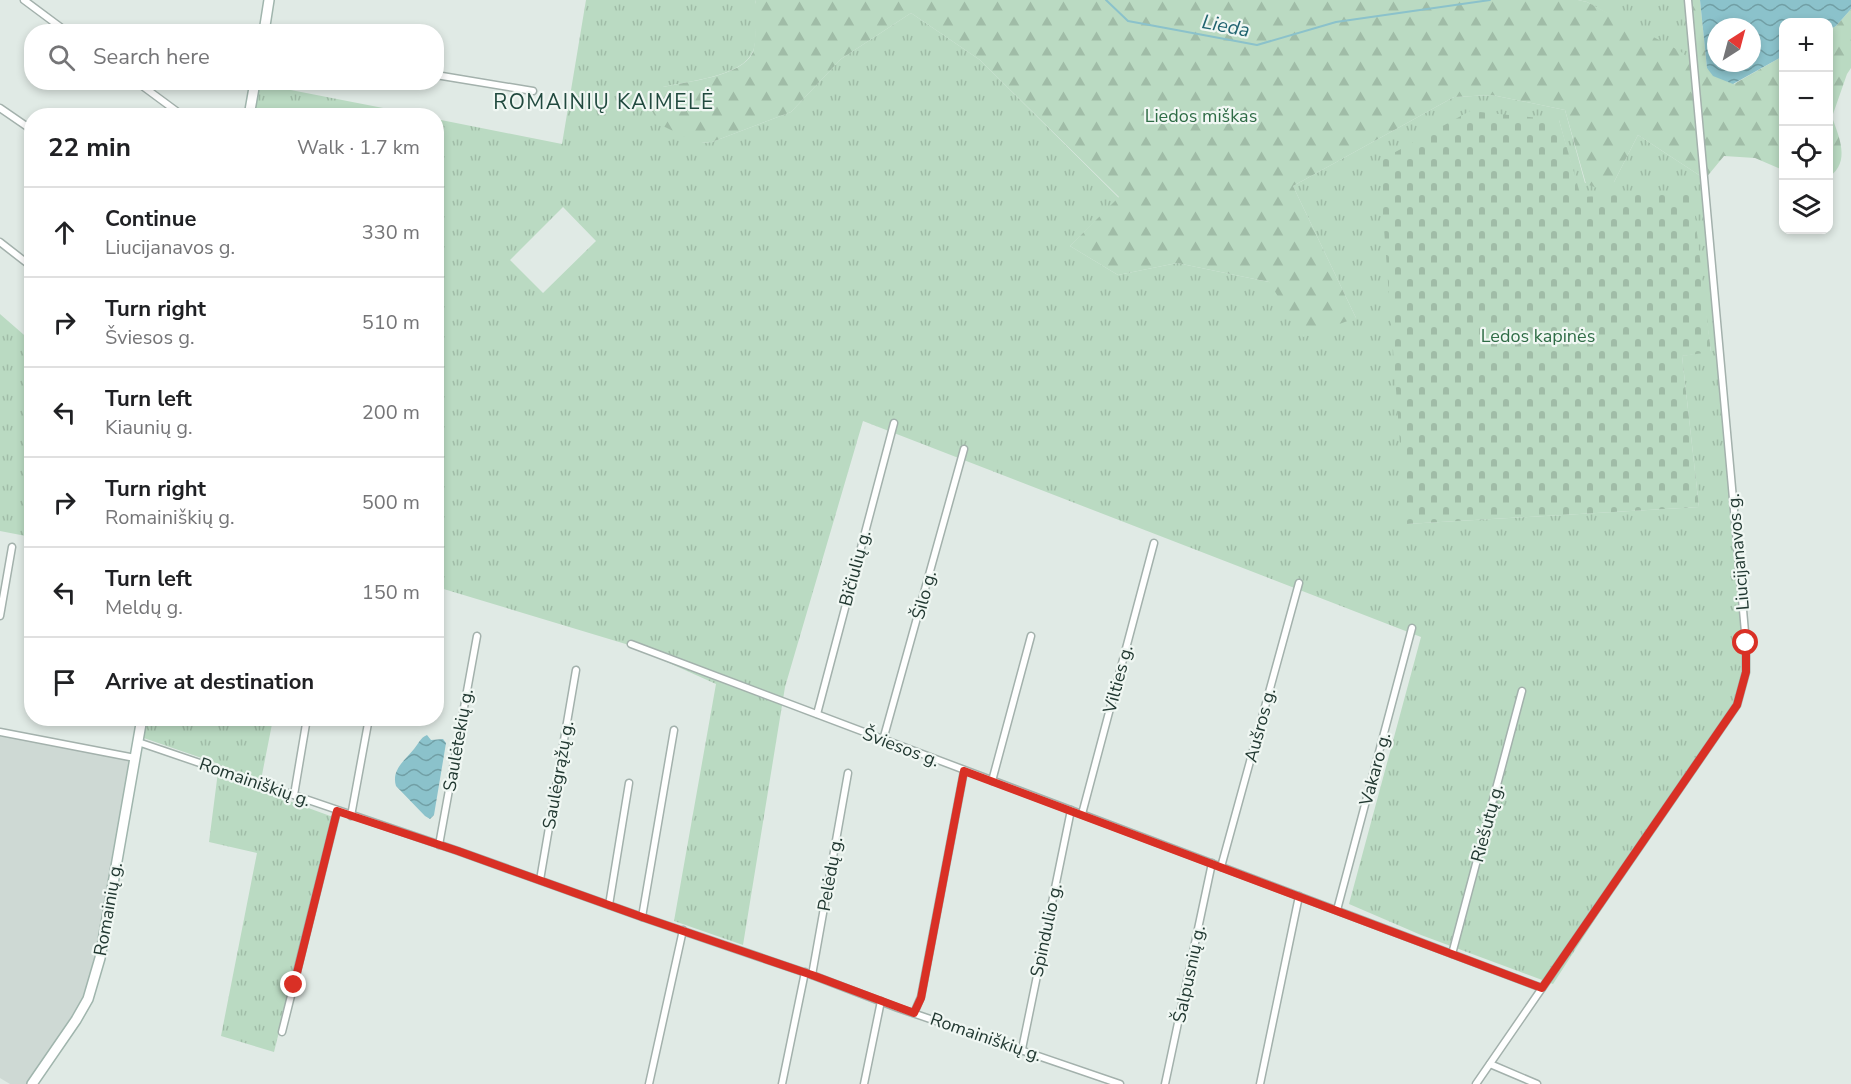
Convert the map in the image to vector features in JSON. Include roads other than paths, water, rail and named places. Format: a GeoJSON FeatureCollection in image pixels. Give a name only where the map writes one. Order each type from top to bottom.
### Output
{"type":"FeatureCollection","features":[{"type":"Feature","properties":{"kind":"main road"},"geometry":{"type":"LineString","coordinates":[[265,24],[269,0]]}},
{"type":"Feature","properties":{"kind":"main road"},"geometry":{"type":"LineString","coordinates":[[250,108],[254,90]]}},
{"type":"Feature","properties":{"kind":"main road","name":"Romainių g."},"geometry":{"type":"LineString","coordinates":[[32,1084],[76,1020],[92,988],[100,958],[141,726]]}},
{"type":"Feature","properties":{"kind":"street"},"geometry":{"type":"LineString","coordinates":[[24,0],[56,24]]}},
{"type":"Feature","properties":{"kind":"street","name":"Liucijanavos g."},"geometry":{"type":"LineString","coordinates":[[1476,1084],[1737,705],[1746,672],[1746,643],[1688,0]]}},
{"type":"Feature","properties":{"kind":"street"},"geometry":{"type":"LineString","coordinates":[[444,76],[533,91]]}},
{"type":"Feature","properties":{"kind":"street"},"geometry":{"type":"LineString","coordinates":[[148,90],[172,108]]}},
{"type":"Feature","properties":{"kind":"street"},"geometry":{"type":"LineString","coordinates":[[0,108],[24,124]]}},
{"type":"Feature","properties":{"kind":"street"},"geometry":{"type":"LineString","coordinates":[[0,242],[24,261]]}},
{"type":"Feature","properties":{"kind":"street","name":"Bičiulių g."},"geometry":{"type":"LineString","coordinates":[[817,714],[894,423]]}},
{"type":"Feature","properties":{"kind":"street","name":"Šilo g."},"geometry":{"type":"LineString","coordinates":[[884,740],[964,449]]}},
{"type":"Feature","properties":{"kind":"street","name":"Vilties g."},"geometry":{"type":"LineString","coordinates":[[1082,814],[1154,543]]}},
{"type":"Feature","properties":{"kind":"street"},"geometry":{"type":"LineString","coordinates":[[0,616],[12,547]]}},
{"type":"Feature","properties":{"kind":"street","name":"Aušros g."},"geometry":{"type":"LineString","coordinates":[[1221,867],[1299,583]]}},
{"type":"Feature","properties":{"kind":"street","name":"Vakaro g."},"geometry":{"type":"LineString","coordinates":[[1337,910],[1412,628]]}},
{"type":"Feature","properties":{"kind":"street","name":"Saulėtekių g."},"geometry":{"type":"LineString","coordinates":[[440,845],[477,636]]}},
{"type":"Feature","properties":{"kind":"street"},"geometry":{"type":"LineString","coordinates":[[992,781],[1031,636]]}},
{"type":"Feature","properties":{"kind":"street","name":"Šviesos g."},"geometry":{"type":"LineString","coordinates":[[631,644],[1542,988]]}},
{"type":"Feature","properties":{"kind":"street","name":"Saulėgrąžų g."},"geometry":{"type":"LineString","coordinates":[[540,880],[576,670]]}},
{"type":"Feature","properties":{"kind":"street","name":"Riešutų g."},"geometry":{"type":"LineString","coordinates":[[1452,954],[1522,691]]}},
{"type":"Feature","properties":{"kind":"street"},"geometry":{"type":"LineString","coordinates":[[294,795],[306,726]]}},
{"type":"Feature","properties":{"kind":"street"},"geometry":{"type":"LineString","coordinates":[[351,816],[368,726]]}},
{"type":"Feature","properties":{"kind":"street"},"geometry":{"type":"LineString","coordinates":[[642,917],[674,730]]}},
{"type":"Feature","properties":{"kind":"street"},"geometry":{"type":"LineString","coordinates":[[0,732],[135,758]]}},
{"type":"Feature","properties":{"kind":"street","name":"Romainiškių g."},"geometry":{"type":"LineString","coordinates":[[138,742],[808,973],[914,1013],[1120,1084]]}},
{"type":"Feature","properties":{"kind":"street"},"geometry":{"type":"LineString","coordinates":[[914,1013],[921,998],[964,771]]}},
{"type":"Feature","properties":{"kind":"street","name":"Pelėdų g."},"geometry":{"type":"LineString","coordinates":[[782,1084],[808,973],[848,773]]}},
{"type":"Feature","properties":{"kind":"street"},"geometry":{"type":"LineString","coordinates":[[609,905],[629,783]]}},
{"type":"Feature","properties":{"kind":"street","name":"Spindulio g."},"geometry":{"type":"LineString","coordinates":[[1022,1049],[1071,810]]}},
{"type":"Feature","properties":{"kind":"street"},"geometry":{"type":"LineString","coordinates":[[282,1032],[337,811]]}},
{"type":"Feature","properties":{"kind":"street","name":"Šalpusnių g."},"geometry":{"type":"LineString","coordinates":[[1165,1084],[1212,863]]}},
{"type":"Feature","properties":{"kind":"street"},"geometry":{"type":"LineString","coordinates":[[1260,1084],[1299,896]]}},
{"type":"Feature","properties":{"kind":"street"},"geometry":{"type":"LineString","coordinates":[[650,1084],[683,930]]}},
{"type":"Feature","properties":{"kind":"street"},"geometry":{"type":"LineString","coordinates":[[864,1084],[881,1001]]}},
{"type":"Feature","properties":{"kind":"street"},"geometry":{"type":"LineString","coordinates":[[1490,1064],[1537,1084]]}},
{"type":"Feature","properties":{"kind":"water"},"geometry":{"type":"Polygon","coordinates":[[[1700,0],[1851,0],[1851,9],[1833,28],[1833,18],[1779,18],[1779,58],[1761,68],[1761,18],[1707,18],[1707,68],[1700,0]]]}},
{"type":"Feature","properties":{"kind":"water"},"geometry":{"type":"Polygon","coordinates":[[[1710,72],[1754,72],[1733,84],[1713,76],[1710,72]]]}},
{"type":"Feature","properties":{"kind":"water"},"geometry":{"type":"Polygon","coordinates":[[[427,735],[431,740],[443,739],[446,743],[434,815],[430,819],[396,786],[395,780],[397,770],[421,739],[427,735]]]}},
{"type":"Feature","properties":{"kind":"waterway","name":"Lieda"},"geometry":{"type":"LineString","coordinates":[[1106,0],[1128,21],[1257,45],[1336,22],[1490,0]]}},
{"type":"Feature","properties":{"kind":"district","name":"ROMAINIŲ KAIMELĖ"},"geometry":{"type":"Point","coordinates":[604,102]}},
{"type":"Feature","properties":{"kind":"park label","name":"Liedos miškas"},"geometry":{"type":"Point","coordinates":[1201,116]}},
{"type":"Feature","properties":{"kind":"park label","name":"Ledos kapinės"},"geometry":{"type":"Point","coordinates":[1538,336]}}]}
